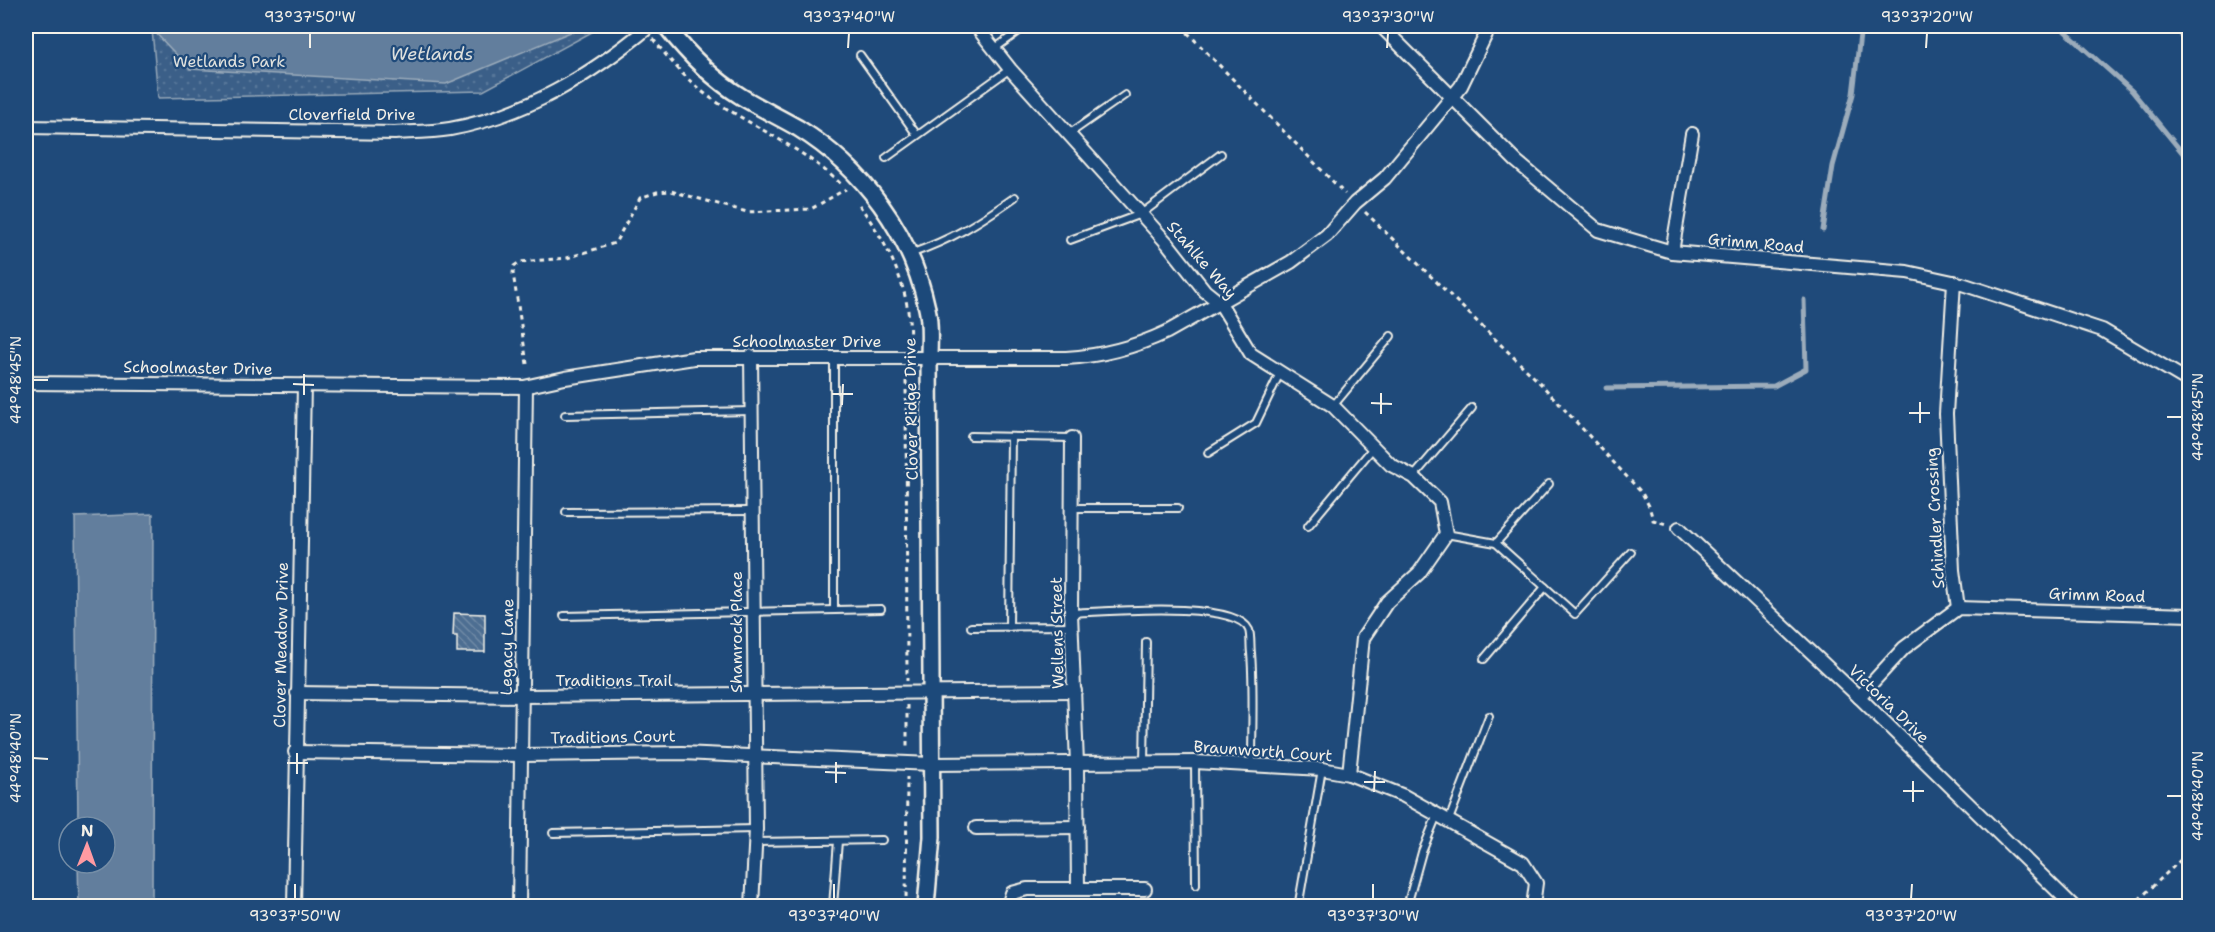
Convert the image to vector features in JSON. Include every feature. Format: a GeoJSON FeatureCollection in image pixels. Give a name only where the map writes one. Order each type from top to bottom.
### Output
{"type":"FeatureCollection","features":[{"type":"Feature","properties":{"kind":"street","name":"Clover Ridge Drive"},"geometry":{"type":"LineString","coordinates":[[666,26],[684,50],[712,76],[820,143],[856,174],[879,201],[919,276],[928,310],[929,358],[932,837],[926,906]]}},
{"type":"Feature","properties":{"kind":"street","name":"Stahlke Way"},"geometry":{"type":"LineString","coordinates":[[976,26],[1010,69],[1141,214],[1205,291],[1220,303],[1251,354],[1333,406],[1390,465],[1414,477],[1440,502],[1446,534]]}},
{"type":"Feature","properties":{"kind":"street","name":"Grimm Road"},"geometry":{"type":"LineString","coordinates":[[1381,26],[1516,160],[1598,230],[1672,252],[1907,272],[1954,282],[2102,330],[2190,382]]}},
{"type":"Feature","properties":{"kind":"street","name":"Schoolmaster Drive"},"geometry":{"type":"LineString","coordinates":[[26,383],[526,387],[694,358],[1093,356],[1149,340],[1220,303],[1312,247],[1355,203],[1385,178],[1461,86],[1490,26]]}},
{"type":"Feature","properties":{"kind":"street","name":"Cloverfield Drive"},"geometry":{"type":"LineString","coordinates":[[26,127],[395,133],[449,129],[496,117],[555,93],[586,74],[648,27]]}},
{"type":"Feature","properties":{"kind":"street"},"geometry":{"type":"LineString","coordinates":[[1672,252],[1692,134]]}},
{"type":"Feature","properties":{"kind":"street","name":"Schindler Crossing"},"geometry":{"type":"LineString","coordinates":[[1954,282],[1946,414],[1958,608]]}},
{"type":"Feature","properties":{"kind":"street","name":"Shamrock Place"},"geometry":{"type":"LineString","coordinates":[[751,356],[756,836],[752,906]]}},
{"type":"Feature","properties":{"kind":"street","name":"Clover Meadow Drive"},"geometry":{"type":"LineString","coordinates":[[294,906],[295,752],[304,385]]}},
{"type":"Feature","properties":{"kind":"street","name":"Legacy Lane"},"geometry":{"type":"LineString","coordinates":[[519,906],[526,387]]}},
{"type":"Feature","properties":{"kind":"street","name":"Wellens Street"},"geometry":{"type":"LineString","coordinates":[[1072,438],[1071,613],[1077,764],[1078,889]]}},
{"type":"Feature","properties":{"kind":"street","name":"Victoria Drive"},"geometry":{"type":"LineString","coordinates":[[1679,528],[1859,697],[2073,906]]}},
{"type":"Feature","properties":{"kind":"street"},"geometry":{"type":"LineString","coordinates":[[1349,774],[1363,638],[1387,602],[1419,573],[1446,534]]}},
{"type":"Feature","properties":{"kind":"street","name":"Grimm Road"},"geometry":{"type":"LineString","coordinates":[[1958,608],[2190,615]]}},
{"type":"Feature","properties":{"kind":"street"},"geometry":{"type":"LineString","coordinates":[[1859,697],[1904,648],[1958,608]]}},
{"type":"Feature","properties":{"kind":"street"},"geometry":{"type":"LineString","coordinates":[[931,692],[1075,691]]}},
{"type":"Feature","properties":{"kind":"street","name":"Traditions Trail"},"geometry":{"type":"LineString","coordinates":[[297,693],[753,696],[931,692]]}},
{"type":"Feature","properties":{"kind":"street","name":"Traditions Court"},"geometry":{"type":"LineString","coordinates":[[295,752],[521,755],[754,754],[931,764]]}},
{"type":"Feature","properties":{"kind":"street","name":"Braunworth Court"},"geometry":{"type":"LineString","coordinates":[[931,764],[1252,763],[1322,769],[1349,774],[1404,796],[1523,863],[1536,883],[1533,906]]}},
{"type":"Feature","properties":{"kind":"street"},"geometry":{"type":"LineString","coordinates":[[976,828],[1078,827]]}},
{"type":"Feature","properties":{"kind":"street"},"geometry":{"type":"LineString","coordinates":[[1008,906],[1012,893],[1027,890],[1145,889]]}},
{"type":"Feature","properties":{"kind":"lane"},"geometry":{"type":"LineString","coordinates":[[994,49],[1026,26]]}},
{"type":"Feature","properties":{"kind":"lane"},"geometry":{"type":"LineString","coordinates":[[860,55],[917,135]]}},
{"type":"Feature","properties":{"kind":"lane"},"geometry":{"type":"LineString","coordinates":[[886,158],[1010,69]]}},
{"type":"Feature","properties":{"kind":"lane"},"geometry":{"type":"LineString","coordinates":[[1070,134],[1125,95]]}},
{"type":"Feature","properties":{"kind":"lane"},"geometry":{"type":"LineString","coordinates":[[1070,240],[1141,214],[1221,154]]}},
{"type":"Feature","properties":{"kind":"lane"},"geometry":{"type":"LineString","coordinates":[[909,254],[966,232],[1015,197]]}},
{"type":"Feature","properties":{"kind":"lane"},"geometry":{"type":"LineString","coordinates":[[1333,406],[1391,336]]}},
{"type":"Feature","properties":{"kind":"lane"},"geometry":{"type":"LineString","coordinates":[[834,358],[834,608]]}},
{"type":"Feature","properties":{"kind":"lane"},"geometry":{"type":"LineString","coordinates":[[1208,453],[1257,423],[1280,373]]}},
{"type":"Feature","properties":{"kind":"lane"},"geometry":{"type":"LineString","coordinates":[[1414,477],[1472,408]]}},
{"type":"Feature","properties":{"kind":"lane"},"geometry":{"type":"LineString","coordinates":[[565,415],[751,411]]}},
{"type":"Feature","properties":{"kind":"lane"},"geometry":{"type":"LineString","coordinates":[[971,436],[1072,438]]}},
{"type":"Feature","properties":{"kind":"lane"},"geometry":{"type":"LineString","coordinates":[[1010,627],[1011,437]]}},
{"type":"Feature","properties":{"kind":"lane"},"geometry":{"type":"LineString","coordinates":[[1308,526],[1373,448]]}},
{"type":"Feature","properties":{"kind":"lane"},"geometry":{"type":"LineString","coordinates":[[1496,543],[1549,484]]}},
{"type":"Feature","properties":{"kind":"lane"},"geometry":{"type":"LineString","coordinates":[[1072,508],[1178,508]]}},
{"type":"Feature","properties":{"kind":"lane"},"geometry":{"type":"LineString","coordinates":[[566,512],[752,511]]}},
{"type":"Feature","properties":{"kind":"lane"},"geometry":{"type":"LineString","coordinates":[[1446,534],[1496,543],[1575,614],[1631,552]]}},
{"type":"Feature","properties":{"kind":"lane"},"geometry":{"type":"LineString","coordinates":[[1484,659],[1545,587]]}},
{"type":"Feature","properties":{"kind":"lane"},"geometry":{"type":"LineString","coordinates":[[564,616],[753,614],[767,610],[881,609]]}},
{"type":"Feature","properties":{"kind":"lane"},"geometry":{"type":"LineString","coordinates":[[1071,613],[1189,611],[1223,614],[1241,620],[1249,631],[1252,665],[1252,763]]}},
{"type":"Feature","properties":{"kind":"lane"},"geometry":{"type":"LineString","coordinates":[[971,627],[1072,626]]}},
{"type":"Feature","properties":{"kind":"lane"},"geometry":{"type":"LineString","coordinates":[[1144,763],[1146,642]]}},
{"type":"Feature","properties":{"kind":"lane"},"geometry":{"type":"LineString","coordinates":[[1407,906],[1422,852],[1443,817],[1489,716]]}},
{"type":"Feature","properties":{"kind":"lane"},"geometry":{"type":"LineString","coordinates":[[1195,762],[1196,885]]}},
{"type":"Feature","properties":{"kind":"lane"},"geometry":{"type":"LineString","coordinates":[[1299,902],[1322,769]]}},
{"type":"Feature","properties":{"kind":"lane"},"geometry":{"type":"LineString","coordinates":[[554,833],[756,836],[837,841],[882,840]]}},
{"type":"Feature","properties":{"kind":"lane"},"geometry":{"type":"LineString","coordinates":[[833,906],[837,841]]}},
{"type":"Feature","properties":{"kind":"path"},"geometry":{"type":"LineString","coordinates":[[1181,26],[1328,178],[1540,382],[1641,493],[1649,506],[1653,520],[1679,528]]}},
{"type":"Feature","properties":{"kind":"path"},"geometry":{"type":"LineString","coordinates":[[648,27],[669,60],[713,100],[791,144],[850,194]]}},
{"type":"Feature","properties":{"kind":"path"},"geometry":{"type":"LineString","coordinates":[[527,364],[513,273],[514,267],[520,262],[567,258],[615,243],[640,198],[657,192],[671,191],[747,212],[811,209],[846,189]]}},
{"type":"Feature","properties":{"kind":"path"},"geometry":{"type":"LineString","coordinates":[[857,202],[885,245],[898,273],[908,310],[909,341]]}},
{"type":"Feature","properties":{"kind":"path"},"geometry":{"type":"LineString","coordinates":[[906,368],[907,685]]}},
{"type":"Feature","properties":{"kind":"path"},"geometry":{"type":"LineString","coordinates":[[907,697],[907,758]]}},
{"type":"Feature","properties":{"kind":"path"},"geometry":{"type":"LineString","coordinates":[[906,906],[907,769]]}},
{"type":"Feature","properties":{"kind":"path"},"geometry":{"type":"LineString","coordinates":[[2132,906],[2190,851]]}},
{"type":"Feature","properties":{"kind":"green space","name":"Wetlands"},"geometry":{"type":"Polygon","coordinates":[[[135,26],[603,26],[483,91],[158,98],[152,29],[135,26]]]}},
{"type":"Feature","properties":{"kind":"green space"},"geometry":{"type":"Polygon","coordinates":[[[2177,26],[2189,26],[2189,57],[2186,56],[2177,26]]]}},
{"type":"Feature","properties":{"kind":"water","name":"Wetlands"},"geometry":{"type":"Polygon","coordinates":[[[149,26],[585,26],[446,84],[190,69],[149,26]]]}},
{"type":"Feature","properties":{"kind":"water"},"geometry":{"type":"Polygon","coordinates":[[[153,514],[152,906],[79,906],[78,875],[117,875],[117,815],[78,815],[75,517],[153,514]]]}},
{"type":"Feature","properties":{"kind":"building"},"geometry":{"type":"Polygon","coordinates":[[[454,613],[485,614],[485,652],[457,652],[457,636],[453,636],[454,613]]]}},
{"type":"Feature","properties":{"kind":"waterway"},"geometry":{"type":"LineString","coordinates":[[1823,230],[1833,166],[1853,94],[1861,26]]}},
{"type":"Feature","properties":{"kind":"waterway"},"geometry":{"type":"LineString","coordinates":[[2059,26],[2132,91],[2190,162]]}},
{"type":"Feature","properties":{"kind":"waterway"},"geometry":{"type":"LineString","coordinates":[[1606,388],[1774,386],[1806,369],[1804,300]]}},
{"type":"Feature","properties":{"kind":"park label","name":"Wetlands Park"},"geometry":{"type":"Point","coordinates":[229,61]}}]}
